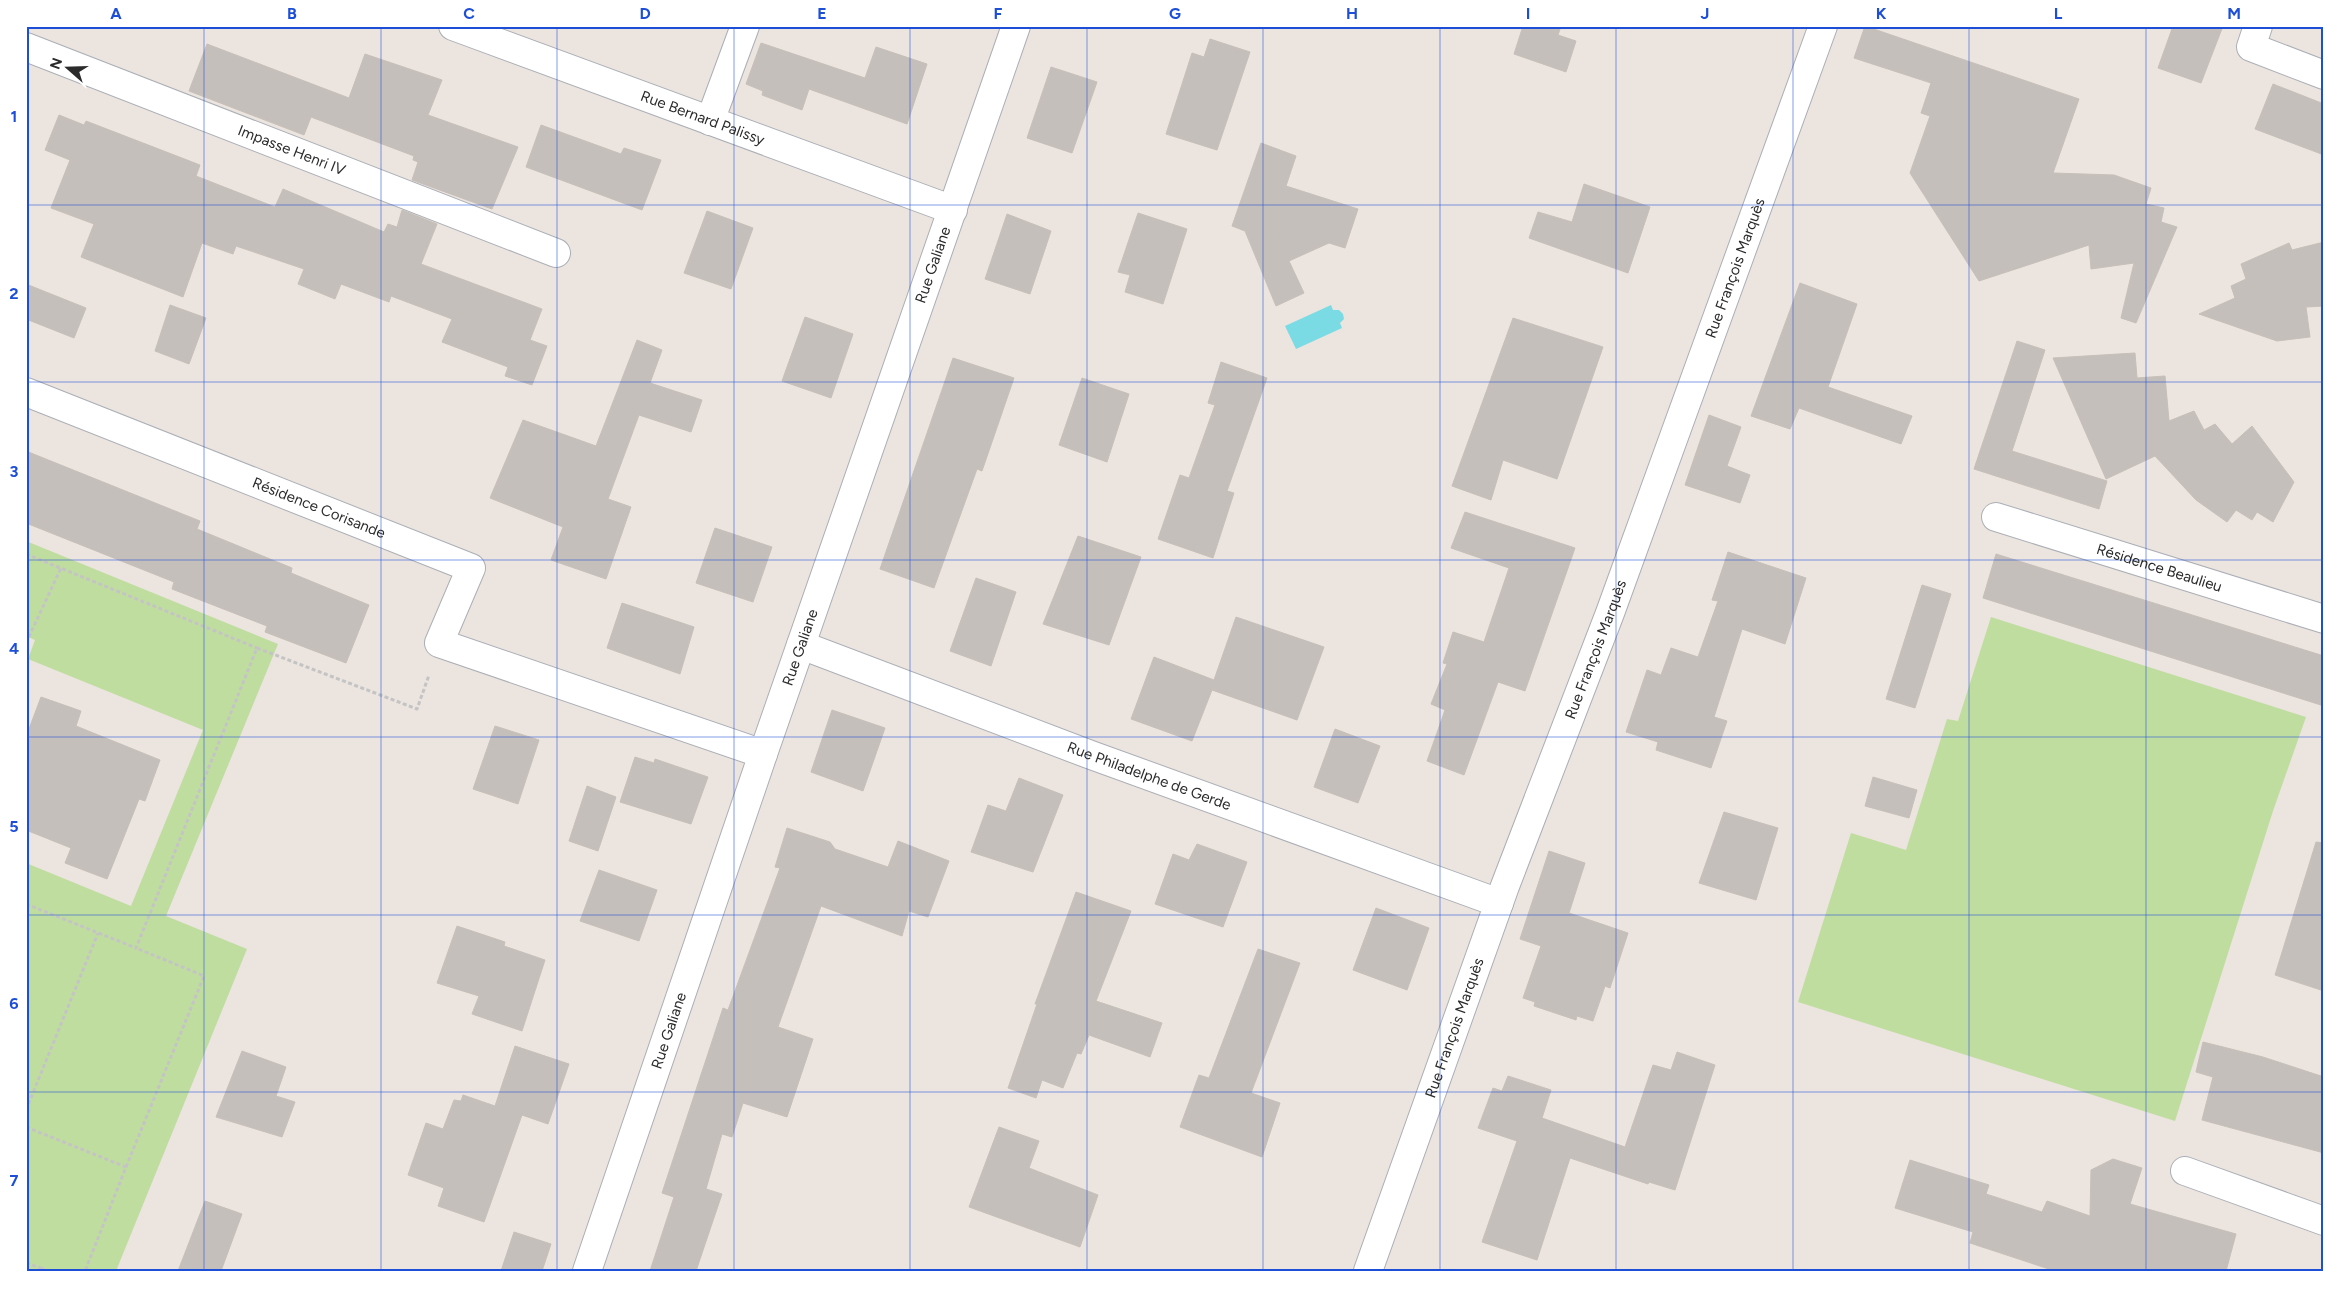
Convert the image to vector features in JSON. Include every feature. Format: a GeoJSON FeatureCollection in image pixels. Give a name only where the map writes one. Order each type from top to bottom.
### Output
{"type":"FeatureCollection","features":[{"type":"Feature","properties":{"kind":"street","name":"Rue Bernard Palissy"},"geometry":{"type":"LineString","coordinates":[[453,26],[953,210]]}},
{"type":"Feature","properties":{"kind":"street"},"geometry":{"type":"LineString","coordinates":[[710,120],[745,26]]}},
{"type":"Feature","properties":{"kind":"street","name":"Rue Galiane"},"geometry":{"type":"LineString","coordinates":[[587,1271],[763,754],[1016,26]]}},
{"type":"Feature","properties":{"kind":"street","name":"Rue François Marquès"},"geometry":{"type":"LineString","coordinates":[[1368,1271],[1499,903],[1613,604],[1823,26]]}},
{"type":"Feature","properties":{"kind":"street"},"geometry":{"type":"LineString","coordinates":[[2258,26],[2251,47],[2324,75]]}},
{"type":"Feature","properties":{"kind":"street","name":"Impasse Henri IV"},"geometry":{"type":"LineString","coordinates":[[26,47],[556,253]]}},
{"type":"Feature","properties":{"kind":"street","name":"Résidence Corisande"},"geometry":{"type":"LineString","coordinates":[[26,392],[471,568],[439,643]]}},
{"type":"Feature","properties":{"kind":"street","name":"Résidence Beaulieu"},"geometry":{"type":"LineString","coordinates":[[1996,517],[2324,619]]}},
{"type":"Feature","properties":{"kind":"street"},"geometry":{"type":"LineString","coordinates":[[439,643],[763,754]]}},
{"type":"Feature","properties":{"kind":"street","name":"Rue Philadelphe de Gerde"},"geometry":{"type":"LineString","coordinates":[[801,644],[1091,755],[1499,903]]}},
{"type":"Feature","properties":{"kind":"street"},"geometry":{"type":"LineString","coordinates":[[2185,1171],[2324,1221]]}},
{"type":"Feature","properties":{"kind":"path"},"geometry":{"type":"LineString","coordinates":[[26,554],[257,648],[418,709],[439,643]]}},
{"type":"Feature","properties":{"kind":"path"},"geometry":{"type":"LineString","coordinates":[[26,643],[61,568]]}},
{"type":"Feature","properties":{"kind":"path"},"geometry":{"type":"LineString","coordinates":[[136,948],[257,648]]}},
{"type":"Feature","properties":{"kind":"path"},"geometry":{"type":"LineString","coordinates":[[26,904],[204,976],[85,1271]]}},
{"type":"Feature","properties":{"kind":"path"},"geometry":{"type":"LineString","coordinates":[[26,1110],[98,933]]}},
{"type":"Feature","properties":{"kind":"path"},"geometry":{"type":"LineString","coordinates":[[26,1127],[126,1167]]}},
{"type":"Feature","properties":{"kind":"path"},"geometry":{"type":"LineString","coordinates":[[26,1262],[40,1270],[46,1271]]}},
{"type":"Feature","properties":{"kind":"green space"},"geometry":{"type":"Polygon","coordinates":[[[26,541],[278,644],[166,916],[247,949],[116,1271],[26,1271],[26,863],[131,906],[203,730],[28,659],[35,640],[26,636],[26,541]]]}},
{"type":"Feature","properties":{"kind":"green space"},"geometry":{"type":"Polygon","coordinates":[[[1991,617],[2306,717],[2273,811],[2175,1121],[1798,1002],[1851,833],[1906,850],[1947,719],[1958,721],[1991,617]]]}},
{"type":"Feature","properties":{"kind":"water"},"geometry":{"type":"Polygon","coordinates":[[[1331,305],[1333,310],[1339,310],[1343,314],[1344,319],[1340,323],[1342,328],[1296,349],[1285,326],[1331,305]]]}},
{"type":"Feature","properties":{"kind":"building"},"geometry":{"type":"Polygon","coordinates":[[[1523,26],[1561,26],[1558,35],[1576,41],[1566,72],[1514,54],[1523,26]]]}},
{"type":"Feature","properties":{"kind":"building"},"geometry":{"type":"Polygon","coordinates":[[[1865,26],[2079,99],[2053,173],[2114,175],[2151,188],[2146,204],[2164,208],[2161,222],[2177,227],[2136,323],[2121,318],[2134,263],[2091,269],[2089,245],[1979,281],[1910,173],[1930,116],[1921,113],[1931,83],[1854,58],[1865,26]]]}},
{"type":"Feature","properties":{"kind":"building"},"geometry":{"type":"Polygon","coordinates":[[[2173,26],[2223,26],[2201,83],[2158,68],[2173,26]]]}},
{"type":"Feature","properties":{"kind":"building"},"geometry":{"type":"Polygon","coordinates":[[[1210,39],[1250,52],[1217,150],[1166,134],[1192,53],[1204,57],[1210,39]]]}},
{"type":"Feature","properties":{"kind":"building"},"geometry":{"type":"Polygon","coordinates":[[[761,43],[865,78],[876,47],[927,64],[907,124],[809,89],[802,110],[762,95],[763,91],[746,84],[761,43]]]}},
{"type":"Feature","properties":{"kind":"building"},"geometry":{"type":"Polygon","coordinates":[[[207,44],[349,98],[365,54],[442,80],[428,115],[518,147],[492,209],[412,180],[418,162],[413,160],[414,156],[311,117],[304,135],[189,91],[207,44]]]}},
{"type":"Feature","properties":{"kind":"building"},"geometry":{"type":"Polygon","coordinates":[[[1051,67],[1097,82],[1072,153],[1027,138],[1051,67]]]}},
{"type":"Feature","properties":{"kind":"building"},"geometry":{"type":"Polygon","coordinates":[[[2273,84],[2324,104],[2324,155],[2255,129],[2273,84]]]}},
{"type":"Feature","properties":{"kind":"building"},"geometry":{"type":"Polygon","coordinates":[[[59,115],[84,125],[86,121],[200,165],[196,176],[275,207],[283,189],[384,232],[388,224],[397,227],[402,210],[437,224],[421,264],[542,309],[530,340],[547,346],[532,385],[505,376],[508,367],[442,342],[452,319],[391,296],[389,302],[341,284],[335,299],[298,284],[304,269],[236,246],[233,254],[202,243],[183,297],[81,257],[94,224],[51,208],[70,160],[45,150],[59,115]]]}},
{"type":"Feature","properties":{"kind":"building"},"geometry":{"type":"Polygon","coordinates":[[[541,125],[621,154],[624,148],[661,160],[642,210],[526,167],[541,125]]]}},
{"type":"Feature","properties":{"kind":"building"},"geometry":{"type":"Polygon","coordinates":[[[1261,143],[1296,156],[1286,186],[1358,209],[1345,248],[1329,243],[1289,261],[1304,293],[1276,306],[1245,231],[1232,226],[1261,143]]]}},
{"type":"Feature","properties":{"kind":"building"},"geometry":{"type":"Polygon","coordinates":[[[1584,184],[1650,207],[1628,273],[1529,238],[1538,212],[1572,222],[1584,184]]]}},
{"type":"Feature","properties":{"kind":"building"},"geometry":{"type":"Polygon","coordinates":[[[707,211],[753,228],[731,289],[684,273],[707,211]]]}},
{"type":"Feature","properties":{"kind":"building"},"geometry":{"type":"Polygon","coordinates":[[[1138,213],[1187,229],[1163,304],[1125,292],[1130,275],[1118,272],[1138,213]]]}},
{"type":"Feature","properties":{"kind":"building"},"geometry":{"type":"Polygon","coordinates":[[[1007,214],[1051,231],[1030,294],[985,279],[1007,214]]]}},
{"type":"Feature","properties":{"kind":"building"},"geometry":{"type":"Polygon","coordinates":[[[2324,242],[2324,306],[2306,307],[2310,337],[2277,341],[2199,314],[2235,298],[2231,286],[2246,279],[2241,264],[2289,243],[2292,250],[2324,242]]]}},
{"type":"Feature","properties":{"kind":"building"},"geometry":{"type":"Polygon","coordinates":[[[1800,283],[1857,304],[1828,387],[1912,416],[1901,444],[1799,408],[1790,429],[1751,416],[1800,283]]]}},
{"type":"Feature","properties":{"kind":"building"},"geometry":{"type":"Polygon","coordinates":[[[26,284],[86,308],[74,338],[26,319],[26,284]]]}},
{"type":"Feature","properties":{"kind":"building"},"geometry":{"type":"Polygon","coordinates":[[[170,305],[206,318],[189,364],[155,351],[170,305]]]}},
{"type":"Feature","properties":{"kind":"building"},"geometry":{"type":"Polygon","coordinates":[[[805,317],[853,334],[831,398],[782,381],[805,317]]]}},
{"type":"Feature","properties":{"kind":"building"},"geometry":{"type":"Polygon","coordinates":[[[1513,318],[1603,347],[1557,479],[1503,460],[1491,500],[1452,486],[1513,318]]]}},
{"type":"Feature","properties":{"kind":"building"},"geometry":{"type":"Polygon","coordinates":[[[637,340],[662,350],[650,383],[702,400],[691,432],[639,415],[608,499],[631,507],[606,579],[551,560],[563,527],[490,498],[523,420],[596,446],[637,340]]]}},
{"type":"Feature","properties":{"kind":"building"},"geometry":{"type":"Polygon","coordinates":[[[2017,341],[2045,350],[2012,451],[2107,481],[2099,509],[1974,469],[2017,341]]]}},
{"type":"Feature","properties":{"kind":"building"},"geometry":{"type":"Polygon","coordinates":[[[2135,353],[2137,378],[2165,376],[2169,421],[2194,411],[2204,430],[2215,424],[2232,444],[2252,426],[2294,482],[2273,522],[2257,512],[2252,520],[2236,510],[2227,522],[2196,500],[2155,456],[2106,479],[2053,358],[2135,353]]]}},
{"type":"Feature","properties":{"kind":"building"},"geometry":{"type":"Polygon","coordinates":[[[953,358],[1014,378],[982,471],[977,469],[934,588],[880,569],[953,358]]]}},
{"type":"Feature","properties":{"kind":"building"},"geometry":{"type":"Polygon","coordinates":[[[1221,362],[1267,378],[1227,491],[1234,493],[1213,558],[1158,539],[1180,475],[1189,478],[1215,405],[1208,403],[1221,362]]]}},
{"type":"Feature","properties":{"kind":"building"},"geometry":{"type":"Polygon","coordinates":[[[1082,378],[1129,394],[1107,462],[1059,445],[1082,378]]]}},
{"type":"Feature","properties":{"kind":"building"},"geometry":{"type":"Polygon","coordinates":[[[1709,415],[1741,427],[1727,466],[1750,475],[1740,503],[1685,485],[1709,415]]]}},
{"type":"Feature","properties":{"kind":"building"},"geometry":{"type":"Polygon","coordinates":[[[26,451],[200,521],[197,529],[292,568],[291,573],[369,605],[346,663],[265,632],[267,626],[172,589],[174,582],[26,523],[26,451]]]}},
{"type":"Feature","properties":{"kind":"building"},"geometry":{"type":"Polygon","coordinates":[[[1465,512],[1575,548],[1525,691],[1498,682],[1464,775],[1427,761],[1445,710],[1431,704],[1447,664],[1443,663],[1453,632],[1484,642],[1509,568],[1451,548],[1465,512]]]}},
{"type":"Feature","properties":{"kind":"building"},"geometry":{"type":"Polygon","coordinates":[[[715,528],[772,547],[753,602],[696,583],[715,528]]]}},
{"type":"Feature","properties":{"kind":"building"},"geometry":{"type":"Polygon","coordinates":[[[1078,536],[1141,557],[1109,645],[1043,624],[1078,536]]]}},
{"type":"Feature","properties":{"kind":"building"},"geometry":{"type":"Polygon","coordinates":[[[1728,552],[1806,578],[1785,644],[1742,629],[1714,717],[1727,721],[1711,768],[1656,750],[1658,742],[1626,732],[1647,670],[1661,675],[1671,648],[1698,657],[1718,601],[1712,600],[1728,552]]]}},
{"type":"Feature","properties":{"kind":"building"},"geometry":{"type":"Polygon","coordinates":[[[1996,554],[2324,656],[2324,706],[1983,598],[1996,554]]]}},
{"type":"Feature","properties":{"kind":"building"},"geometry":{"type":"Polygon","coordinates":[[[976,578],[1016,592],[991,666],[950,651],[976,578]]]}},
{"type":"Feature","properties":{"kind":"building"},"geometry":{"type":"Polygon","coordinates":[[[1922,585],[1951,594],[1915,708],[1886,699],[1922,585]]]}},
{"type":"Feature","properties":{"kind":"building"},"geometry":{"type":"Polygon","coordinates":[[[622,603],[694,627],[680,674],[607,648],[622,603]]]}},
{"type":"Feature","properties":{"kind":"building"},"geometry":{"type":"Polygon","coordinates":[[[1236,617],[1324,647],[1297,720],[1212,690],[1192,741],[1131,719],[1154,657],[1214,680],[1236,617]]]}},
{"type":"Feature","properties":{"kind":"building"},"geometry":{"type":"Polygon","coordinates":[[[41,697],[81,711],[76,726],[160,760],[145,801],[139,799],[107,879],[65,863],[71,848],[26,830],[26,737],[41,697]]]}},
{"type":"Feature","properties":{"kind":"building"},"geometry":{"type":"Polygon","coordinates":[[[832,710],[885,728],[863,791],[811,772],[832,710]]]}},
{"type":"Feature","properties":{"kind":"building"},"geometry":{"type":"Polygon","coordinates":[[[495,726],[539,740],[518,804],[473,789],[495,726]]]}},
{"type":"Feature","properties":{"kind":"building"},"geometry":{"type":"Polygon","coordinates":[[[1335,729],[1380,746],[1358,803],[1314,787],[1335,729]]]}},
{"type":"Feature","properties":{"kind":"building"},"geometry":{"type":"Polygon","coordinates":[[[635,757],[654,763],[655,759],[708,777],[691,824],[620,802],[635,757]]]}},
{"type":"Feature","properties":{"kind":"building"},"geometry":{"type":"Polygon","coordinates":[[[1873,777],[1917,790],[1909,818],[1865,806],[1873,777]]]}},
{"type":"Feature","properties":{"kind":"building"},"geometry":{"type":"Polygon","coordinates":[[[1019,778],[1063,795],[1033,872],[971,852],[988,805],[1006,811],[1019,778]]]}},
{"type":"Feature","properties":{"kind":"building"},"geometry":{"type":"Polygon","coordinates":[[[587,786],[616,797],[598,851],[569,841],[587,786]]]}},
{"type":"Feature","properties":{"kind":"building"},"geometry":{"type":"Polygon","coordinates":[[[1724,812],[1778,828],[1756,900],[1699,883],[1724,812]]]}},
{"type":"Feature","properties":{"kind":"building"},"geometry":{"type":"Polygon","coordinates":[[[787,828],[830,842],[835,849],[888,867],[898,841],[949,861],[928,917],[909,911],[902,936],[821,906],[778,1027],[813,1039],[787,1117],[743,1103],[732,1137],[722,1134],[706,1189],[722,1194],[696,1271],[650,1271],[674,1197],[662,1193],[723,1008],[728,1010],[780,868],[775,867],[787,828]]]}},
{"type":"Feature","properties":{"kind":"building"},"geometry":{"type":"Polygon","coordinates":[[[2316,842],[2324,843],[2324,991],[2275,975],[2316,842]]]}},
{"type":"Feature","properties":{"kind":"building"},"geometry":{"type":"Polygon","coordinates":[[[1197,844],[1247,862],[1223,927],[1155,904],[1173,854],[1189,860],[1197,844]]]}},
{"type":"Feature","properties":{"kind":"building"},"geometry":{"type":"Polygon","coordinates":[[[1549,851],[1585,863],[1569,913],[1628,933],[1610,988],[1605,986],[1593,1021],[1577,1016],[1576,1020],[1534,1006],[1535,1002],[1523,998],[1541,946],[1520,939],[1549,851]]]}},
{"type":"Feature","properties":{"kind":"building"},"geometry":{"type":"Polygon","coordinates":[[[599,870],[657,890],[639,941],[580,921],[599,870]]]}},
{"type":"Feature","properties":{"kind":"building"},"geometry":{"type":"Polygon","coordinates":[[[1076,892],[1131,911],[1096,1001],[1162,1023],[1150,1057],[1089,1035],[1081,1054],[1077,1053],[1063,1088],[1042,1080],[1036,1098],[1008,1088],[1037,1004],[1035,1004],[1076,892]]]}},
{"type":"Feature","properties":{"kind":"building"},"geometry":{"type":"Polygon","coordinates":[[[1376,908],[1429,928],[1407,990],[1353,970],[1376,908]]]}},
{"type":"Feature","properties":{"kind":"building"},"geometry":{"type":"Polygon","coordinates":[[[457,926],[505,942],[504,946],[545,960],[522,1031],[472,1014],[479,996],[437,983],[457,926]]]}},
{"type":"Feature","properties":{"kind":"building"},"geometry":{"type":"Polygon","coordinates":[[[1258,949],[1300,963],[1251,1093],[1280,1103],[1262,1157],[1180,1127],[1199,1075],[1209,1078],[1258,949]]]}},
{"type":"Feature","properties":{"kind":"building"},"geometry":{"type":"Polygon","coordinates":[[[2203,1042],[2263,1057],[2324,1077],[2324,1153],[2202,1120],[2213,1077],[2196,1072],[2203,1042]]]}},
{"type":"Feature","properties":{"kind":"building"},"geometry":{"type":"Polygon","coordinates":[[[515,1046],[569,1064],[548,1124],[522,1115],[484,1222],[438,1206],[444,1188],[408,1175],[426,1123],[443,1129],[454,1100],[461,1101],[463,1095],[495,1106],[515,1046]]]}},
{"type":"Feature","properties":{"kind":"building"},"geometry":{"type":"Polygon","coordinates":[[[242,1051],[286,1067],[276,1096],[295,1102],[282,1137],[216,1117],[242,1051]]]}},
{"type":"Feature","properties":{"kind":"building"},"geometry":{"type":"Polygon","coordinates":[[[1677,1052],[1715,1065],[1675,1190],[1649,1182],[1648,1184],[1570,1158],[1537,1260],[1482,1242],[1517,1141],[1478,1128],[1493,1088],[1502,1091],[1508,1076],[1551,1090],[1542,1118],[1625,1147],[1653,1065],[1671,1070],[1677,1052]]]}},
{"type":"Feature","properties":{"kind":"building"},"geometry":{"type":"Polygon","coordinates":[[[999,1127],[1039,1141],[1029,1168],[1098,1195],[1080,1247],[969,1207],[999,1127]]]}},
{"type":"Feature","properties":{"kind":"building"},"geometry":{"type":"Polygon","coordinates":[[[2113,1159],[2142,1168],[2130,1204],[2236,1234],[2226,1271],[2055,1271],[1970,1243],[1973,1232],[1895,1208],[1910,1160],[1989,1185],[1986,1194],[2042,1212],[2047,1201],[2090,1216],[2091,1170],[2113,1159]]]}},
{"type":"Feature","properties":{"kind":"building"},"geometry":{"type":"Polygon","coordinates":[[[205,1201],[242,1214],[221,1271],[178,1271],[205,1201]]]}},
{"type":"Feature","properties":{"kind":"building"},"geometry":{"type":"Polygon","coordinates":[[[514,1232],[551,1244],[542,1271],[501,1271],[514,1232]]]}}]}
